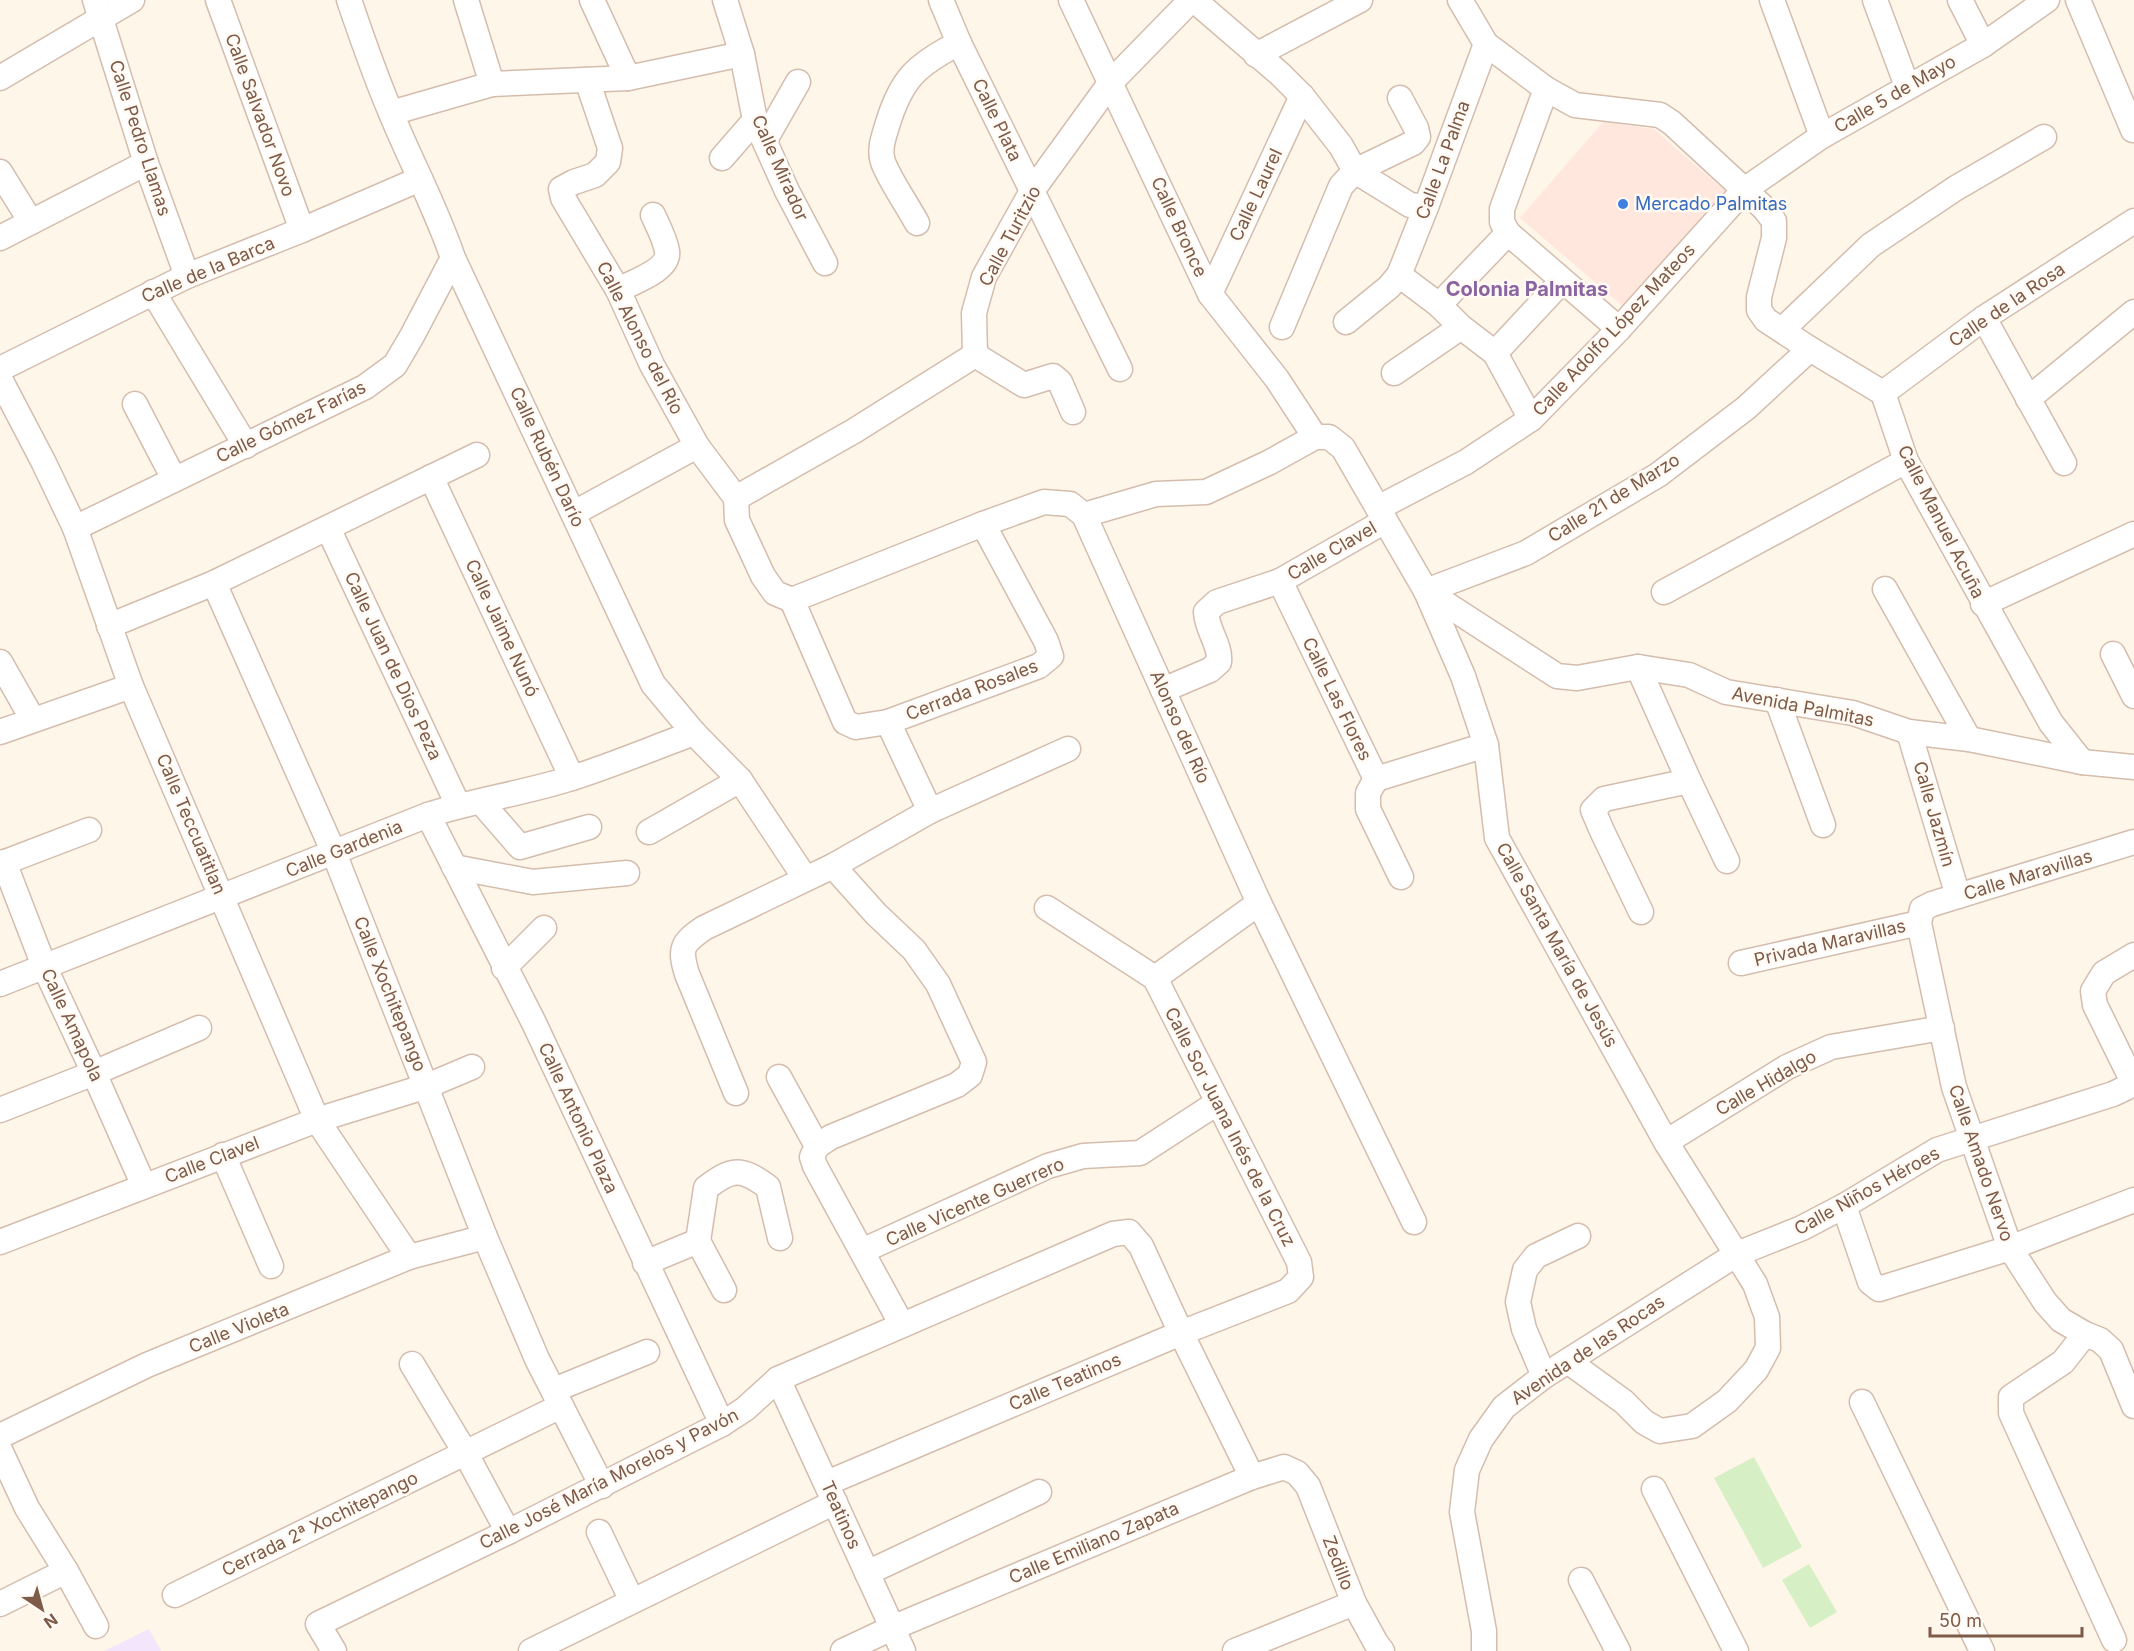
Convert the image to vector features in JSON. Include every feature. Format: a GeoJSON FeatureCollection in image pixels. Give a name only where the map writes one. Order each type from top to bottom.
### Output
{"type":"FeatureCollection","features":[{"type":"Feature","properties":{"kind":"street"},"geometry":{"type":"LineString","coordinates":[[0,78],[98,9],[132,0]]}},
{"type":"Feature","properties":{"kind":"street","name":"Calle Salvador Novo"},"geometry":{"type":"LineString","coordinates":[[218,0],[302,230]]}},
{"type":"Feature","properties":{"kind":"street","name":"Calle Rubén Darío"},"geometry":{"type":"LineString","coordinates":[[350,0],[364,45],[453,258],[653,684],[694,733],[740,780],[806,878]]}},
{"type":"Feature","properties":{"kind":"street"},"geometry":{"type":"LineString","coordinates":[[466,0],[492,84]]}},
{"type":"Feature","properties":{"kind":"street"},"geometry":{"type":"LineString","coordinates":[[592,0],[628,78]]}},
{"type":"Feature","properties":{"kind":"street","name":"Calle Mirador"},"geometry":{"type":"LineString","coordinates":[[725,0],[742,54],[760,130],[787,191],[825,263]]}},
{"type":"Feature","properties":{"kind":"street","name":"Calle Plata"},"geometry":{"type":"LineString","coordinates":[[940,0],[1120,369]]}},
{"type":"Feature","properties":{"kind":"street","name":"Calle Bronce"},"geometry":{"type":"LineString","coordinates":[[1071,0],[1210,294],[1277,379],[1316,437]]}},
{"type":"Feature","properties":{"kind":"street"},"geometry":{"type":"LineString","coordinates":[[1193,0],[1280,74],[1302,96],[1341,146],[1355,171],[1410,205],[1426,207]]}},
{"type":"Feature","properties":{"kind":"street","name":"Calle Turitzio"},"geometry":{"type":"LineString","coordinates":[[975,355],[974,313],[984,278],[1032,191],[1111,82],[1193,0]]}},
{"type":"Feature","properties":{"kind":"street"},"geometry":{"type":"LineString","coordinates":[[1256,55],[1360,0]]}},
{"type":"Feature","properties":{"kind":"street"},"geometry":{"type":"LineString","coordinates":[[1460,0],[1486,44],[1546,89],[1575,105],[1660,115],[1672,123],[1764,207],[1774,221],[1774,238],[1759,297],[1759,310],[1766,320],[1883,393]]}},
{"type":"Feature","properties":{"kind":"street"},"geometry":{"type":"LineString","coordinates":[[1772,0],[1822,136]]}},
{"type":"Feature","properties":{"kind":"street"},"geometry":{"type":"LineString","coordinates":[[1875,0],[1907,86]]}},
{"type":"Feature","properties":{"kind":"street"},"geometry":{"type":"LineString","coordinates":[[1960,0],[1983,45]]}},
{"type":"Feature","properties":{"kind":"street","name":"Calle 5 de Mayo"},"geometry":{"type":"LineString","coordinates":[[1744,190],[1822,136],[1983,45],[2047,0]]}},
{"type":"Feature","properties":{"kind":"street"},"geometry":{"type":"LineString","coordinates":[[2086,3],[2133,130]]}},
{"type":"Feature","properties":{"kind":"street","name":"Calle Pedro Llamas"},"geometry":{"type":"LineString","coordinates":[[98,9],[146,163],[187,276]]}},
{"type":"Feature","properties":{"kind":"street"},"geometry":{"type":"LineString","coordinates":[[917,223],[883,162],[881,146],[892,108],[909,78],[930,58],[959,43]]}},
{"type":"Feature","properties":{"kind":"street","name":"Calle La Palma"},"geometry":{"type":"LineString","coordinates":[[1398,275],[1426,207],[1486,44]]}},
{"type":"Feature","properties":{"kind":"street"},"geometry":{"type":"LineString","coordinates":[[391,112],[492,84],[628,78],[742,54]]}},
{"type":"Feature","properties":{"kind":"street","name":"Calle Alonso del Río"},"geometry":{"type":"LineString","coordinates":[[587,80],[609,148],[608,162],[595,175],[561,189],[563,198],[618,290],[652,365],[697,446],[736,498],[737,520],[763,576],[776,593],[792,600]]}},
{"type":"Feature","properties":{"kind":"street"},"geometry":{"type":"LineString","coordinates":[[722,158],[760,130],[798,82]]}},
{"type":"Feature","properties":{"kind":"street"},"geometry":{"type":"LineString","coordinates":[[1546,89],[1502,209],[1505,227],[1562,282],[1619,329]]}},
{"type":"Feature","properties":{"kind":"street","name":"Calle Laurel"},"geometry":{"type":"LineString","coordinates":[[1210,294],[1302,96]]}},
{"type":"Feature","properties":{"kind":"street"},"geometry":{"type":"LineString","coordinates":[[1282,327],[1341,186],[1355,171],[1413,142],[1418,137],[1416,128],[1400,98]]}},
{"type":"Feature","properties":{"kind":"street"},"geometry":{"type":"LineString","coordinates":[[1783,329],[1871,244],[1956,188],[2044,137]]}},
{"type":"Feature","properties":{"kind":"street"},"geometry":{"type":"LineString","coordinates":[[0,238],[146,163]]}},
{"type":"Feature","properties":{"kind":"street"},"geometry":{"type":"LineString","coordinates":[[0,172],[31,222]]}},
{"type":"Feature","properties":{"kind":"street","name":"Calle de la Barca"},"geometry":{"type":"LineString","coordinates":[[0,369],[187,276],[420,180]]}},
{"type":"Feature","properties":{"kind":"street","name":"Calle Adolfo López Mateos"},"geometry":{"type":"LineString","coordinates":[[1381,514],[1532,419],[1619,329],[1744,190]]}},
{"type":"Feature","properties":{"kind":"street"},"geometry":{"type":"LineString","coordinates":[[618,290],[662,267],[668,259],[667,249],[653,215]]}},
{"type":"Feature","properties":{"kind":"street","name":"Calle de la Rosa"},"geometry":{"type":"LineString","coordinates":[[1883,393],[1984,318],[2134,221]]}},
{"type":"Feature","properties":{"kind":"street"},"geometry":{"type":"LineString","coordinates":[[1439,305],[1505,227]]}},
{"type":"Feature","properties":{"kind":"street","name":"Calle Gómez Farías"},"geometry":{"type":"LineString","coordinates":[[75,528],[365,387],[395,365],[453,258]]}},
{"type":"Feature","properties":{"kind":"street"},"geometry":{"type":"LineString","coordinates":[[1346,322],[1389,287],[1398,275],[1439,305],[1461,327],[1495,353],[1532,419]]}},
{"type":"Feature","properties":{"kind":"street"},"geometry":{"type":"LineString","coordinates":[[1495,353],[1562,282]]}},
{"type":"Feature","properties":{"kind":"street"},"geometry":{"type":"LineString","coordinates":[[153,292],[246,446]]}},
{"type":"Feature","properties":{"kind":"street"},"geometry":{"type":"LineString","coordinates":[[2028,399],[2134,312]]}},
{"type":"Feature","properties":{"kind":"street"},"geometry":{"type":"LineString","coordinates":[[1984,318],[2064,463]]}},
{"type":"Feature","properties":{"kind":"street"},"geometry":{"type":"LineString","coordinates":[[1394,373],[1461,327]]}},
{"type":"Feature","properties":{"kind":"street","name":"Calle 21 de Marzo"},"geometry":{"type":"LineString","coordinates":[[1426,591],[1526,553],[1658,475],[1746,408],[1810,349]]}},
{"type":"Feature","properties":{"kind":"street"},"geometry":{"type":"LineString","coordinates":[[736,498],[854,431],[975,355],[1024,385],[1053,376],[1060,382],[1073,412]]}},
{"type":"Feature","properties":{"kind":"street","name":"Calle Teccuatitlan"},"geometry":{"type":"LineString","coordinates":[[0,379],[44,461],[75,528],[131,686],[223,896],[317,1120],[409,1257]]}},
{"type":"Feature","properties":{"kind":"street","name":"Calle Manuel Acuña"},"geometry":{"type":"LineString","coordinates":[[1883,393],[1906,461],[1983,604],[2051,723],[2082,762]]}},
{"type":"Feature","properties":{"kind":"street"},"geometry":{"type":"LineString","coordinates":[[135,404],[174,479]]}},
{"type":"Feature","properties":{"kind":"street"},"geometry":{"type":"LineString","coordinates":[[930,811],[888,722],[856,727],[845,722],[792,600],[1044,502],[1070,504],[1084,515],[1156,494],[1206,492],[1316,437]]}},
{"type":"Feature","properties":{"kind":"street","name":"Calle Santa María de Jesús"},"geometry":{"type":"LineString","coordinates":[[1316,437],[1329,437],[1343,448],[1426,591],[1463,676],[1486,745],[1497,838],[1666,1142],[1755,1284],[1767,1317],[1768,1348],[1756,1370],[1727,1401],[1692,1426],[1660,1431],[1644,1422],[1624,1402],[1569,1362]]}},
{"type":"Feature","properties":{"kind":"street"},"geometry":{"type":"LineString","coordinates":[[574,513],[697,446]]}},
{"type":"Feature","properties":{"kind":"street"},"geometry":{"type":"LineString","coordinates":[[109,626],[214,583],[477,455]]}},
{"type":"Feature","properties":{"kind":"street"},"geometry":{"type":"LineString","coordinates":[[1664,592],[1906,461]]}},
{"type":"Feature","properties":{"kind":"street","name":"Calle Jaime Nunó"},"geometry":{"type":"LineString","coordinates":[[431,477],[572,778]]}},
{"type":"Feature","properties":{"kind":"street","name":"Calle Clavel"},"geometry":{"type":"LineString","coordinates":[[1163,690],[1210,670],[1219,663],[1220,654],[1206,624],[1206,612],[1217,602],[1280,581],[1381,514]]}},
{"type":"Feature","properties":{"kind":"street","name":"Alonso del Río"},"geometry":{"type":"LineString","coordinates":[[1084,515],[1259,903],[1414,1222]]}},
{"type":"Feature","properties":{"kind":"street","name":"Cerrada Rosales"},"geometry":{"type":"LineString","coordinates":[[888,722],[1039,666],[1051,656],[1046,640],[983,524]]}},
{"type":"Feature","properties":{"kind":"street","name":"Calle Juan de Dios Peza"},"geometry":{"type":"LineString","coordinates":[[328,528],[469,804],[520,847],[588,827]]}},
{"type":"Feature","properties":{"kind":"street"},"geometry":{"type":"LineString","coordinates":[[1983,604],[2134,534]]}},
{"type":"Feature","properties":{"kind":"street","name":"Calle Las Flores"},"geometry":{"type":"LineString","coordinates":[[1280,581],[1376,779],[1486,745]]}},
{"type":"Feature","properties":{"kind":"street","name":"Calle Xochitepango"},"geometry":{"type":"LineString","coordinates":[[214,583],[334,853],[427,1086],[484,1237],[537,1359],[602,1486]]}},
{"type":"Feature","properties":{"kind":"street"},"geometry":{"type":"LineString","coordinates":[[1885,589],[1969,739]]}},
{"type":"Feature","properties":{"kind":"street","name":"Avenida Palmitas"},"geometry":{"type":"LineString","coordinates":[[1426,591],[1557,676],[1576,678],[1638,667],[1689,675],[1726,692],[1853,713],[1910,732],[1969,739],[2082,762],[2134,767]]}},
{"type":"Feature","properties":{"kind":"street"},"geometry":{"type":"LineString","coordinates":[[2113,654],[2134,696]]}},
{"type":"Feature","properties":{"kind":"street"},"geometry":{"type":"LineString","coordinates":[[0,662],[33,720]]}},
{"type":"Feature","properties":{"kind":"street"},"geometry":{"type":"LineString","coordinates":[[1638,667],[1727,861]]}},
{"type":"Feature","properties":{"kind":"street"},"geometry":{"type":"LineString","coordinates":[[0,732],[131,686]]}},
{"type":"Feature","properties":{"kind":"street"},"geometry":{"type":"LineString","coordinates":[[1778,700],[1822,825]]}},
{"type":"Feature","properties":{"kind":"street","name":"Calle Jazmín"},"geometry":{"type":"LineString","coordinates":[[1910,732],[1958,896]]}},
{"type":"Feature","properties":{"kind":"street","name":"Calle Gardenia"},"geometry":{"type":"LineString","coordinates":[[0,984],[428,815],[572,778],[694,733]]}},
{"type":"Feature","properties":{"kind":"street"},"geometry":{"type":"LineString","coordinates":[[736,1093],[682,959],[683,946],[690,938],[704,928],[834,866],[930,811],[1068,749]]}},
{"type":"Feature","properties":{"kind":"street"},"geometry":{"type":"LineString","coordinates":[[1376,779],[1368,793],[1368,809],[1401,877]]}},
{"type":"Feature","properties":{"kind":"street"},"geometry":{"type":"LineString","coordinates":[[649,832],[740,780]]}},
{"type":"Feature","properties":{"kind":"street"},"geometry":{"type":"LineString","coordinates":[[1641,912],[1593,810],[1604,800],[1689,781]]}},
{"type":"Feature","properties":{"kind":"street","name":"Calle Antonio Plaza"},"geometry":{"type":"LineString","coordinates":[[428,815],[534,1023],[722,1424]]}},
{"type":"Feature","properties":{"kind":"street"},"geometry":{"type":"LineString","coordinates":[[2,863],[88,830]]}},
{"type":"Feature","properties":{"kind":"street","name":"Calle Maravillas"},"geometry":{"type":"LineString","coordinates":[[1921,916],[1958,896],[2134,842]]}},
{"type":"Feature","properties":{"kind":"street","name":"Calle Amapola"},"geometry":{"type":"LineString","coordinates":[[2,863],[44,966],[144,1186]]}},
{"type":"Feature","properties":{"kind":"street"},"geometry":{"type":"LineString","coordinates":[[834,866],[876,914],[914,950],[938,984],[974,1062],[970,1075],[957,1085],[831,1137],[817,1146],[812,1157],[902,1325]]}},
{"type":"Feature","properties":{"kind":"street"},"geometry":{"type":"LineString","coordinates":[[454,867],[533,882],[627,873]]}},
{"type":"Feature","properties":{"kind":"street"},"geometry":{"type":"LineString","coordinates":[[1047,908],[1155,978],[1259,903]]}},
{"type":"Feature","properties":{"kind":"street","name":"Privada Maravillas"},"geometry":{"type":"LineString","coordinates":[[1741,963],[1921,916]]}},
{"type":"Feature","properties":{"kind":"street","name":"Calle Amado Nervo"},"geometry":{"type":"LineString","coordinates":[[1921,916],[1954,1087],[2010,1248],[2045,1302],[2061,1320],[2100,1340],[2111,1350],[2134,1406]]}},
{"type":"Feature","properties":{"kind":"street"},"geometry":{"type":"LineString","coordinates":[[504,968],[544,928]]}},
{"type":"Feature","properties":{"kind":"street"},"geometry":{"type":"LineString","coordinates":[[2134,955],[2104,973],[2093,991],[2095,1005],[2134,1084]]}},
{"type":"Feature","properties":{"kind":"street","name":"Calle Sor Juana Inés de la Cruz"},"geometry":{"type":"LineString","coordinates":[[1155,978],[1299,1262],[1301,1277]]}},
{"type":"Feature","properties":{"kind":"street"},"geometry":{"type":"LineString","coordinates":[[0,1110],[199,1028]]}},
{"type":"Feature","properties":{"kind":"street","name":"Calle Hidalgo"},"geometry":{"type":"LineString","coordinates":[[1666,1142],[1787,1067],[1831,1047],[1942,1028]]}},
{"type":"Feature","properties":{"kind":"street","name":"Calle Clavel"},"geometry":{"type":"LineString","coordinates":[[0,1242],[317,1120],[427,1086],[472,1067]]}},
{"type":"Feature","properties":{"kind":"street"},"geometry":{"type":"LineString","coordinates":[[779,1077],[817,1146]]}},
{"type":"Feature","properties":{"kind":"street","name":"Calle Niños Héroes"},"geometry":{"type":"LineString","coordinates":[[1737,1254],[1802,1228],[1844,1206],[1937,1150],[2113,1094],[2134,1084]]}},
{"type":"Feature","properties":{"kind":"street","name":"Calle Vicente Guerrero"},"geometry":{"type":"LineString","coordinates":[[862,1251],[1048,1166],[1083,1156],[1140,1154],[1217,1103]]}},
{"type":"Feature","properties":{"kind":"street"},"geometry":{"type":"LineString","coordinates":[[223,1155],[270,1266]]}},
{"type":"Feature","properties":{"kind":"street"},"geometry":{"type":"LineString","coordinates":[[723,1290],[698,1241],[706,1188],[725,1173],[750,1174],[768,1187],[780,1238]]}},
{"type":"Feature","properties":{"kind":"street"},"geometry":{"type":"LineString","coordinates":[[1844,1206],[1870,1282],[1880,1289],[2010,1248],[2134,1200]]}},
{"type":"Feature","properties":{"kind":"street","name":"Calle José María Morelos y Pavón"},"geometry":{"type":"LineString","coordinates":[[334,1651],[318,1624],[602,1486],[722,1424],[745,1409],[778,1379],[1113,1234],[1129,1232],[1141,1246],[1181,1333]]}},
{"type":"Feature","properties":{"kind":"street"},"geometry":{"type":"LineString","coordinates":[[1545,1377],[1524,1329],[1518,1302],[1525,1270],[1536,1256],[1578,1236]]}},
{"type":"Feature","properties":{"kind":"street","name":"Calle Violeta"},"geometry":{"type":"LineString","coordinates":[[0,1436],[147,1365],[409,1257],[484,1237]]}},
{"type":"Feature","properties":{"kind":"street"},"geometry":{"type":"LineString","coordinates":[[645,1263],[698,1241]]}},
{"type":"Feature","properties":{"kind":"street","name":"Avenida de las Rocas"},"geometry":{"type":"LineString","coordinates":[[1484,1651],[1484,1631],[1461,1512],[1467,1470],[1480,1440],[1504,1407],[1545,1377],[1737,1254]]}},
{"type":"Feature","properties":{"kind":"street","name":"Calle Teatinos"},"geometry":{"type":"LineString","coordinates":[[531,1651],[632,1601],[831,1493],[1181,1333],[1288,1291],[1301,1277]]}},
{"type":"Feature","properties":{"kind":"street"},"geometry":{"type":"LineString","coordinates":[[1181,1333],[1252,1477]]}},
{"type":"Feature","properties":{"kind":"street"},"geometry":{"type":"LineString","coordinates":[[2085,1334],[2063,1362],[2011,1397],[2011,1413],[2114,1640]]}},
{"type":"Feature","properties":{"kind":"street"},"geometry":{"type":"LineString","coordinates":[[466,1454],[557,1398],[647,1352]]}},
{"type":"Feature","properties":{"kind":"street"},"geometry":{"type":"LineString","coordinates":[[412,1364],[466,1454],[508,1532]]}},
{"type":"Feature","properties":{"kind":"street","name":"Teatinos"},"geometry":{"type":"LineString","coordinates":[[778,1379],[903,1651]]}},
{"type":"Feature","properties":{"kind":"street"},"geometry":{"type":"LineString","coordinates":[[1862,1402],[1982,1651]]}},
{"type":"Feature","properties":{"kind":"street"},"geometry":{"type":"LineString","coordinates":[[0,1450],[27,1509],[66,1570],[96,1626]]}},
{"type":"Feature","properties":{"kind":"street","name":"Cerrada 2ª Xochitepango"},"geometry":{"type":"LineString","coordinates":[[175,1595],[466,1454]]}},
{"type":"Feature","properties":{"kind":"street","name":"Calle Emiliano Zapata"},"geometry":{"type":"LineString","coordinates":[[843,1651],[892,1628],[1252,1477],[1284,1467],[1297,1473]]}},
{"type":"Feature","properties":{"kind":"street","name":"Zedillo"},"geometry":{"type":"LineString","coordinates":[[1297,1473],[1308,1486],[1354,1603],[1382,1651]]}},
{"type":"Feature","properties":{"kind":"street"},"geometry":{"type":"LineString","coordinates":[[1654,1489],[1736,1651]]}},
{"type":"Feature","properties":{"kind":"street"},"geometry":{"type":"LineString","coordinates":[[867,1573],[1039,1492]]}},
{"type":"Feature","properties":{"kind":"street"},"geometry":{"type":"LineString","coordinates":[[599,1532],[632,1601]]}},
{"type":"Feature","properties":{"kind":"street"},"geometry":{"type":"LineString","coordinates":[[0,1604],[66,1570]]}},
{"type":"Feature","properties":{"kind":"street"},"geometry":{"type":"LineString","coordinates":[[1581,1580],[1618,1651]]}},
{"type":"Feature","properties":{"kind":"street"},"geometry":{"type":"LineString","coordinates":[[1235,1651],[1354,1603]]}},
{"type":"Feature","properties":{"kind":"shaded area","name":"Mercado Palmitas"},"geometry":{"type":"Polygon","coordinates":[[[1603,122],[1654,129],[1725,191],[1625,308],[1520,218],[1603,122]]]}},
{"type":"Feature","properties":{"kind":"shaded area"},"geometry":{"type":"Polygon","coordinates":[[[149,1629],[161,1651],[104,1651],[149,1629]]]}},
{"type":"Feature","properties":{"kind":"green space"},"geometry":{"type":"Polygon","coordinates":[[[1754,1457],[1802,1547],[1763,1568],[1714,1478],[1754,1457]]]}},
{"type":"Feature","properties":{"kind":"green space"},"geometry":{"type":"Polygon","coordinates":[[[1809,1564],[1837,1612],[1810,1628],[1782,1580],[1809,1564]]]}},
{"type":"Feature","properties":{"kind":"place","name":"Mercado Palmitas"},"geometry":{"type":"Point","coordinates":[1623,204]}},
{"type":"Feature","properties":{"kind":"district","name":"Colonia Palmitas"},"geometry":{"type":"Point","coordinates":[1527,289]}}]}
